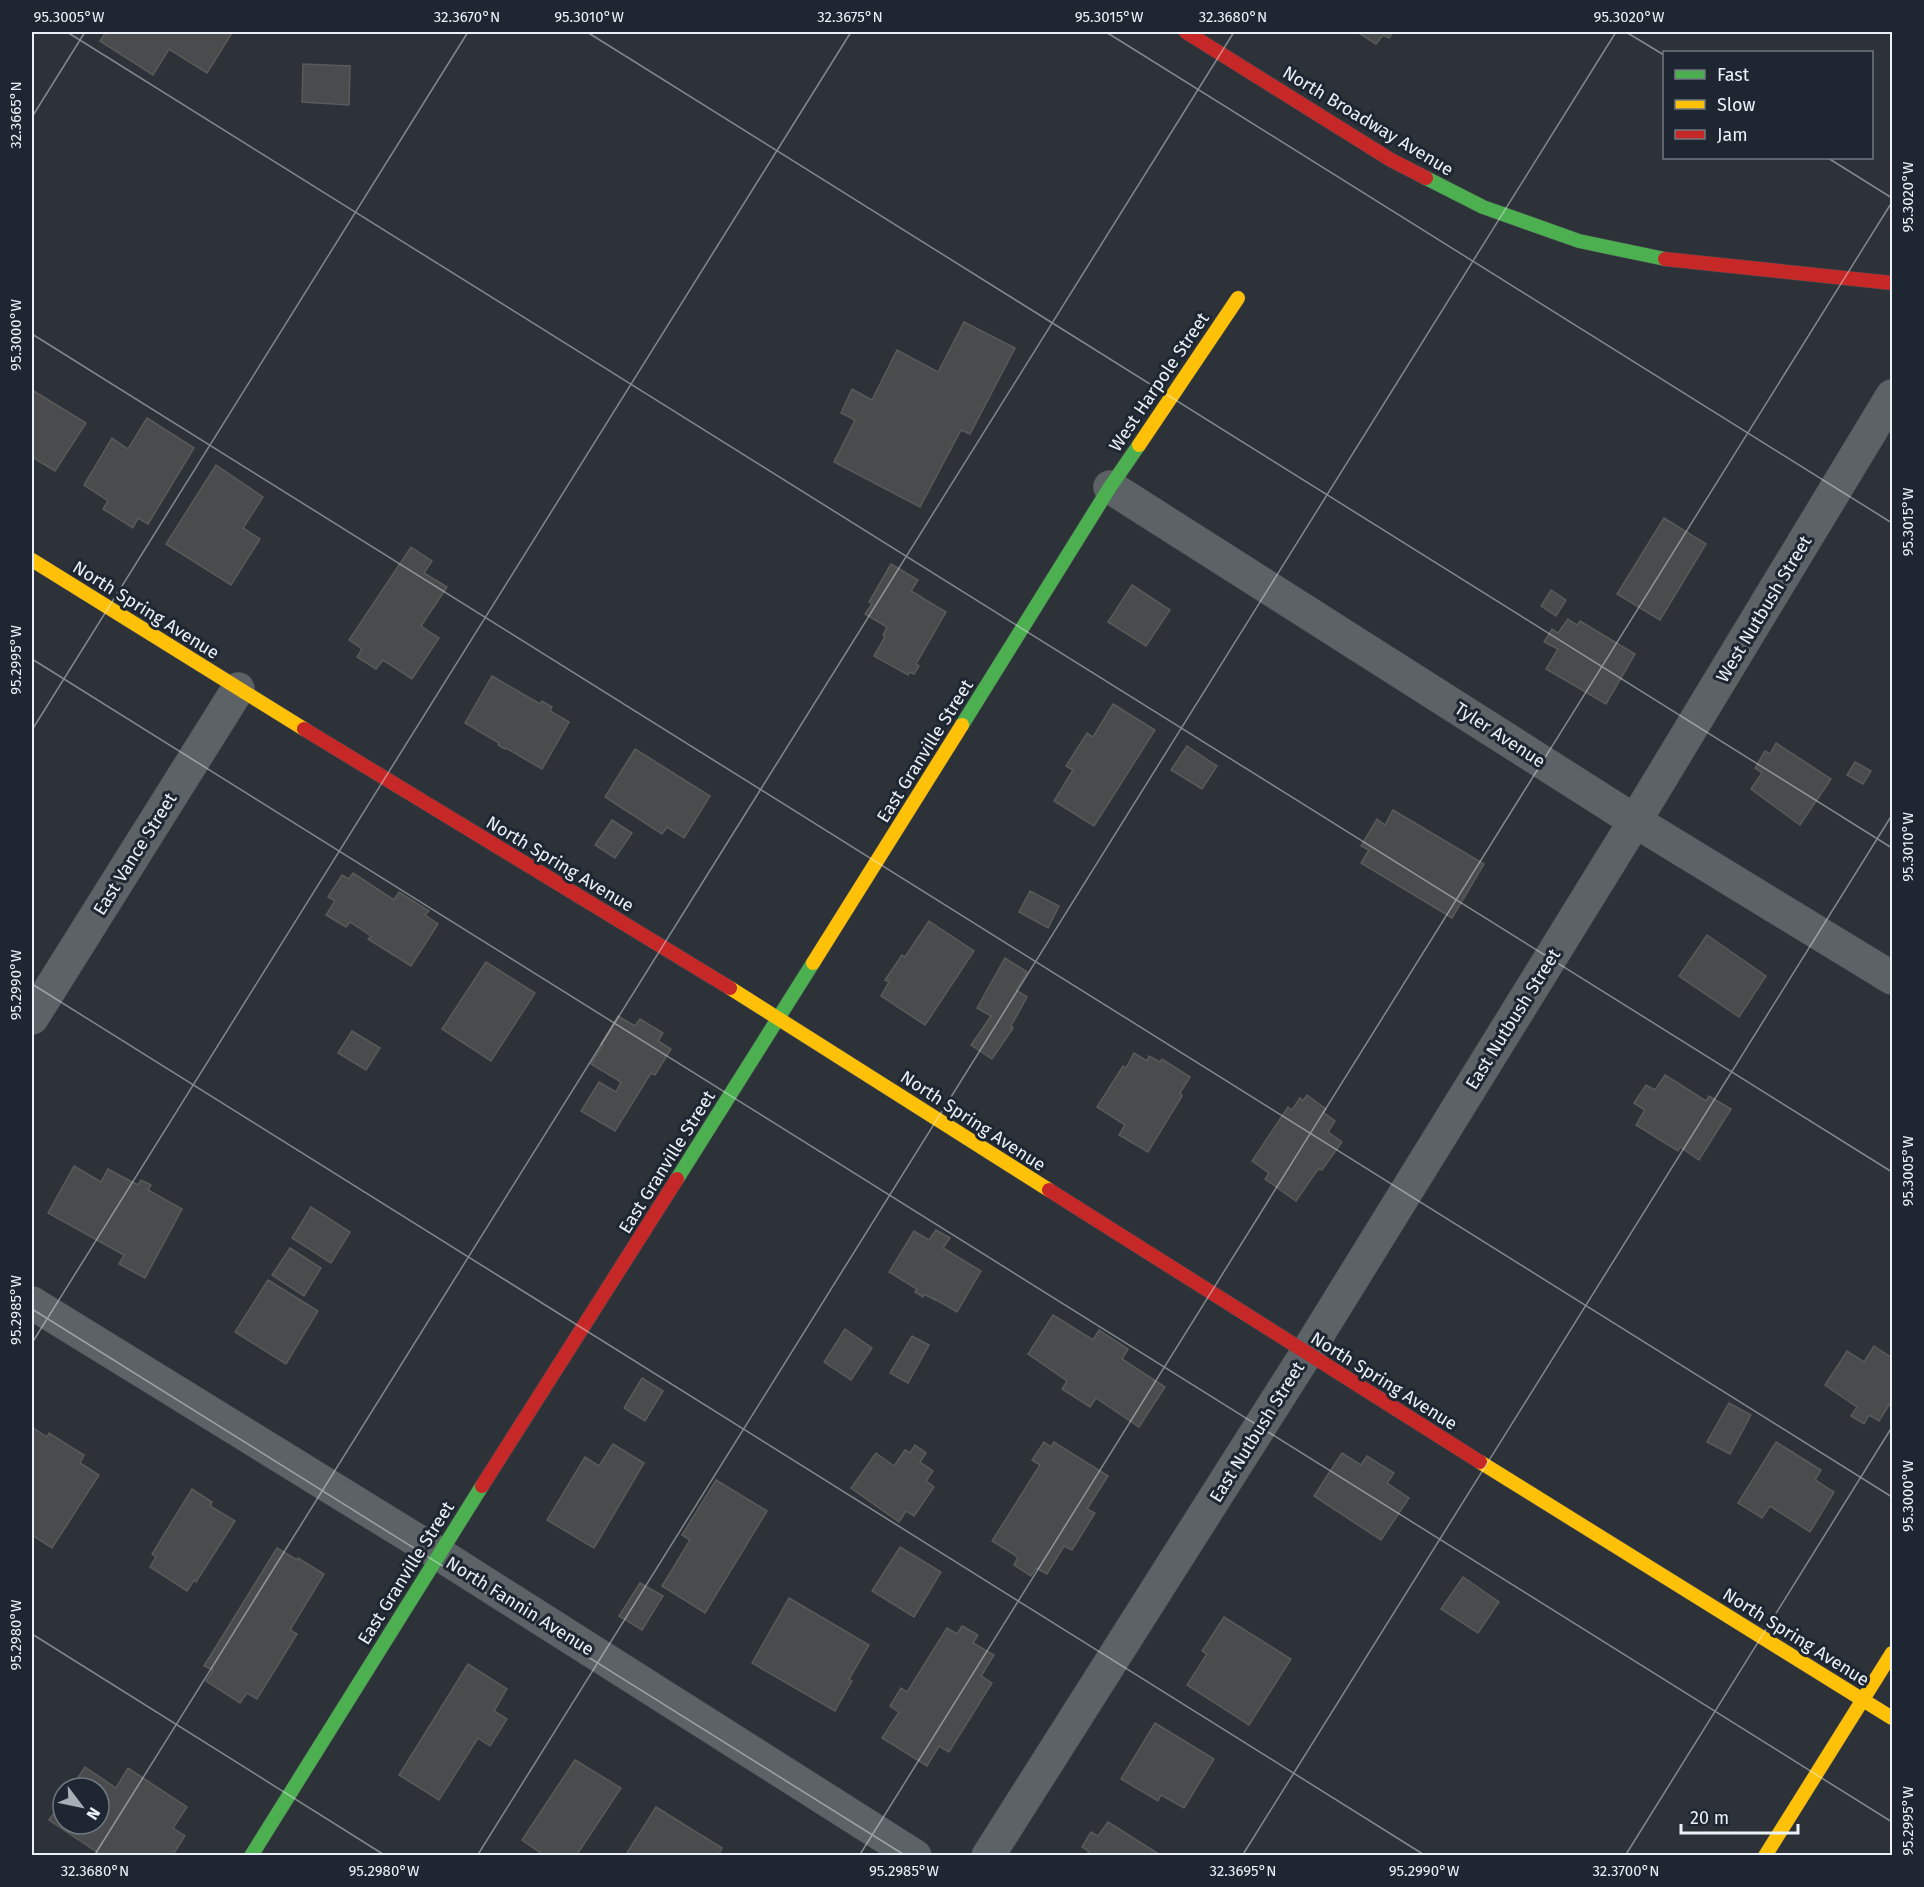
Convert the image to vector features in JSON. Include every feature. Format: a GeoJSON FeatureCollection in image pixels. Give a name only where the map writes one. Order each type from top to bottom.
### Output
{"type":"FeatureCollection","features":[{"type":"Feature","properties":{"kind":"street","name":"North Broadway Avenue"},"geometry":{"type":"LineString","coordinates":[[1186,32],[1391,160],[1484,207],[1568,238],[1680,262],[1893,283]]}},
{"type":"Feature","properties":{"kind":"street","name":"West Harpole Street"},"geometry":{"type":"LineString","coordinates":[[1110,487],[1238,298]]}},
{"type":"Feature","properties":{"kind":"street","name":"West Nutbush Street"},"geometry":{"type":"LineString","coordinates":[[1635,821],[1893,396]]}},
{"type":"Feature","properties":{"kind":"street","name":"Tyler Avenue"},"geometry":{"type":"LineString","coordinates":[[1110,487],[1635,821],[1893,978]]}},
{"type":"Feature","properties":{"kind":"street","name":"East Granville Street"},"geometry":{"type":"LineString","coordinates":[[251,1856],[439,1554],[779,1018],[1110,487]]}},
{"type":"Feature","properties":{"kind":"street","name":"North Spring Avenue"},"geometry":{"type":"LineString","coordinates":[[32,560],[238,689],[779,1018],[1306,1354],[1893,1718]]}},
{"type":"Feature","properties":{"kind":"street","name":"East Vance Street"},"geometry":{"type":"LineString","coordinates":[[32,1018],[238,689]]}},
{"type":"Feature","properties":{"kind":"street","name":"East Nutbush Street"},"geometry":{"type":"LineString","coordinates":[[988,1856],[1306,1354],[1635,821]]}},
{"type":"Feature","properties":{"kind":"street","name":"North Fannin Avenue"},"geometry":{"type":"LineString","coordinates":[[32,1303],[439,1554],[915,1856]]}},
{"type":"Feature","properties":{"kind":"street"},"geometry":{"type":"LineString","coordinates":[[1765,1856],[1893,1653]]}},
{"type":"Feature","properties":{"kind":"building"},"geometry":{"type":"Polygon","coordinates":[[[106,32],[232,33],[207,73],[169,49],[153,75],[100,41],[106,32]]]}},
{"type":"Feature","properties":{"kind":"building"},"geometry":{"type":"Polygon","coordinates":[[[1357,32],[1393,32],[1389,38],[1383,35],[1376,44],[1357,32]]]}},
{"type":"Feature","properties":{"kind":"building"},"geometry":{"type":"Polygon","coordinates":[[[303,64],[350,66],[349,105],[302,102],[303,64]]]}},
{"type":"Feature","properties":{"kind":"building"},"geometry":{"type":"Polygon","coordinates":[[[964,322],[1015,348],[970,434],[961,430],[920,507],[834,462],[855,420],[841,413],[852,389],[872,400],[897,350],[938,372],[964,322]]]}},
{"type":"Feature","properties":{"kind":"building"},"geometry":{"type":"Polygon","coordinates":[[[32,390],[86,423],[55,471],[32,457],[32,390]]]}},
{"type":"Feature","properties":{"kind":"building"},"geometry":{"type":"Polygon","coordinates":[[[147,418],[194,448],[148,524],[138,518],[133,528],[103,509],[108,501],[84,485],[112,438],[128,449],[147,418]]]}},
{"type":"Feature","properties":{"kind":"building"},"geometry":{"type":"Polygon","coordinates":[[[216,465],[263,497],[243,528],[260,539],[231,585],[166,544],[216,465]]]}},
{"type":"Feature","properties":{"kind":"building"},"geometry":{"type":"Polygon","coordinates":[[[1664,518],[1706,544],[1660,620],[1617,594],[1664,518]]]}},
{"type":"Feature","properties":{"kind":"building"},"geometry":{"type":"Polygon","coordinates":[[[411,547],[432,561],[424,573],[447,587],[421,626],[439,638],[412,679],[383,660],[376,669],[357,657],[362,649],[349,640],[411,547]]]}},
{"type":"Feature","properties":{"kind":"building"},"geometry":{"type":"Polygon","coordinates":[[[891,564],[918,580],[911,591],[946,612],[916,664],[919,666],[914,674],[909,672],[908,675],[874,656],[885,637],[883,635],[887,627],[865,614],[872,604],[869,602],[891,564]]]}},
{"type":"Feature","properties":{"kind":"building"},"geometry":{"type":"Polygon","coordinates":[[[1132,585],[1170,610],[1146,646],[1108,622],[1132,585]]]}},
{"type":"Feature","properties":{"kind":"building"},"geometry":{"type":"Polygon","coordinates":[[[1551,590],[1566,600],[1556,616],[1541,606],[1551,590]]]}},
{"type":"Feature","properties":{"kind":"building"},"geometry":{"type":"Polygon","coordinates":[[[1568,619],[1577,625],[1580,621],[1635,654],[1606,704],[1546,669],[1558,649],[1544,642],[1552,629],[1558,633],[1568,619]]]}},
{"type":"Feature","properties":{"kind":"building"},"geometry":{"type":"Polygon","coordinates":[[[492,676],[540,704],[542,701],[552,707],[550,711],[569,722],[542,769],[498,745],[499,743],[465,723],[492,676]]]}},
{"type":"Feature","properties":{"kind":"building"},"geometry":{"type":"Polygon","coordinates":[[[1113,704],[1155,730],[1094,826],[1054,801],[1073,770],[1066,766],[1087,733],[1093,737],[1113,704]]]}},
{"type":"Feature","properties":{"kind":"building"},"geometry":{"type":"Polygon","coordinates":[[[1776,743],[1831,779],[1800,825],[1751,789],[1762,773],[1755,768],[1765,751],[1770,754],[1776,743]]]}},
{"type":"Feature","properties":{"kind":"building"},"geometry":{"type":"Polygon","coordinates":[[[1187,746],[1217,766],[1202,789],[1171,770],[1187,746]]]}},
{"type":"Feature","properties":{"kind":"building"},"geometry":{"type":"Polygon","coordinates":[[[635,749],[710,796],[684,838],[667,827],[662,834],[605,797],[635,749]]]}},
{"type":"Feature","properties":{"kind":"building"},"geometry":{"type":"Polygon","coordinates":[[[1855,762],[1871,771],[1863,784],[1847,775],[1855,762]]]}},
{"type":"Feature","properties":{"kind":"building"},"geometry":{"type":"Polygon","coordinates":[[[1393,810],[1484,864],[1452,918],[1361,863],[1369,850],[1361,846],[1377,819],[1385,825],[1393,810]]]}},
{"type":"Feature","properties":{"kind":"building"},"geometry":{"type":"Polygon","coordinates":[[[612,820],[632,833],[615,858],[595,845],[612,820]]]}},
{"type":"Feature","properties":{"kind":"building"},"geometry":{"type":"Polygon","coordinates":[[[353,873],[394,900],[399,892],[429,911],[425,915],[438,924],[411,966],[368,939],[371,936],[350,922],[346,927],[326,915],[335,901],[328,897],[342,875],[349,879],[353,873]]]}},
{"type":"Feature","properties":{"kind":"building"},"geometry":{"type":"Polygon","coordinates":[[[1030,891],[1059,906],[1048,928],[1019,912],[1030,891]]]}},
{"type":"Feature","properties":{"kind":"building"},"geometry":{"type":"Polygon","coordinates":[[[929,921],[974,951],[925,1025],[881,996],[889,982],[885,980],[902,955],[905,957],[929,921]]]}},
{"type":"Feature","properties":{"kind":"building"},"geometry":{"type":"Polygon","coordinates":[[[1707,935],[1766,976],[1739,1017],[1679,976],[1707,935]]]}},
{"type":"Feature","properties":{"kind":"building"},"geometry":{"type":"Polygon","coordinates":[[[1005,958],[1027,972],[1016,990],[1027,997],[1011,1026],[1013,1028],[992,1059],[971,1045],[991,1016],[977,1008],[1005,958]]]}},
{"type":"Feature","properties":{"kind":"building"},"geometry":{"type":"Polygon","coordinates":[[[486,962],[535,993],[491,1061],[442,1029],[486,962]]]}},
{"type":"Feature","properties":{"kind":"building"},"geometry":{"type":"Polygon","coordinates":[[[618,1016],[635,1026],[640,1019],[663,1033],[658,1041],[671,1049],[655,1075],[651,1073],[615,1131],[581,1111],[599,1082],[616,1092],[621,1082],[591,1064],[618,1016]]]}},
{"type":"Feature","properties":{"kind":"building"},"geometry":{"type":"Polygon","coordinates":[[[352,1031],[380,1048],[366,1070],[338,1053],[352,1031]]]}},
{"type":"Feature","properties":{"kind":"building"},"geometry":{"type":"Polygon","coordinates":[[[1134,1053],[1147,1061],[1149,1056],[1160,1062],[1162,1059],[1190,1077],[1180,1093],[1182,1096],[1148,1152],[1119,1135],[1125,1125],[1097,1107],[1123,1066],[1126,1068],[1134,1053]]]}},
{"type":"Feature","properties":{"kind":"building"},"geometry":{"type":"Polygon","coordinates":[[[1665,1075],[1706,1101],[1709,1096],[1731,1109],[1699,1160],[1680,1147],[1678,1151],[1636,1125],[1645,1110],[1634,1103],[1646,1085],[1655,1090],[1665,1075]]]}},
{"type":"Feature","properties":{"kind":"building"},"geometry":{"type":"Polygon","coordinates":[[[1307,1095],[1326,1109],[1323,1112],[1335,1121],[1328,1132],[1342,1142],[1322,1170],[1318,1169],[1296,1201],[1265,1179],[1269,1173],[1252,1161],[1288,1107],[1292,1110],[1300,1098],[1303,1101],[1307,1095]]]}},
{"type":"Feature","properties":{"kind":"building"},"geometry":{"type":"Polygon","coordinates":[[[74,1166],[101,1182],[108,1169],[138,1185],[141,1180],[151,1185],[148,1190],[182,1209],[145,1278],[119,1264],[124,1255],[48,1213],[74,1166]]]}},
{"type":"Feature","properties":{"kind":"building"},"geometry":{"type":"Polygon","coordinates":[[[311,1207],[350,1232],[331,1263],[292,1238],[311,1207]]]}},
{"type":"Feature","properties":{"kind":"building"},"geometry":{"type":"Polygon","coordinates":[[[936,1230],[950,1238],[943,1248],[981,1271],[957,1312],[924,1294],[923,1297],[915,1292],[917,1289],[889,1272],[914,1231],[929,1240],[936,1230]]]}},
{"type":"Feature","properties":{"kind":"building"},"geometry":{"type":"Polygon","coordinates":[[[290,1248],[321,1268],[304,1296],[272,1275],[290,1248]]]}},
{"type":"Feature","properties":{"kind":"building"},"geometry":{"type":"Polygon","coordinates":[[[268,1280],[318,1311],[286,1364],[235,1332],[268,1280]]]}},
{"type":"Feature","properties":{"kind":"building"},"geometry":{"type":"Polygon","coordinates":[[[1053,1315],[1093,1340],[1099,1330],[1128,1349],[1122,1359],[1165,1387],[1139,1427],[1096,1398],[1090,1407],[1062,1389],[1067,1381],[1028,1354],[1053,1315]]]}},
{"type":"Feature","properties":{"kind":"building"},"geometry":{"type":"Polygon","coordinates":[[[845,1329],[872,1348],[851,1380],[824,1362],[845,1329]]]}},
{"type":"Feature","properties":{"kind":"building"},"geometry":{"type":"Polygon","coordinates":[[[912,1336],[929,1345],[908,1383],[890,1373],[912,1336]]]}},
{"type":"Feature","properties":{"kind":"building"},"geometry":{"type":"Polygon","coordinates":[[[1874,1346],[1892,1358],[1892,1400],[1879,1421],[1869,1415],[1864,1424],[1851,1416],[1857,1407],[1825,1385],[1847,1351],[1864,1362],[1874,1346]]]}},
{"type":"Feature","properties":{"kind":"building"},"geometry":{"type":"Polygon","coordinates":[[[642,1378],[663,1391],[645,1421],[624,1408],[642,1378]]]}},
{"type":"Feature","properties":{"kind":"building"},"geometry":{"type":"Polygon","coordinates":[[[1729,1403],[1751,1415],[1730,1454],[1707,1442],[1729,1403]]]}},
{"type":"Feature","properties":{"kind":"building"},"geometry":{"type":"Polygon","coordinates":[[[32,1427],[47,1437],[49,1433],[84,1455],[80,1463],[99,1475],[52,1548],[32,1535],[32,1427]]]}},
{"type":"Feature","properties":{"kind":"building"},"geometry":{"type":"Polygon","coordinates":[[[1044,1442],[1051,1447],[1054,1442],[1108,1476],[1087,1509],[1095,1513],[1072,1550],[1064,1546],[1047,1574],[1036,1568],[1031,1576],[1014,1565],[1018,1557],[992,1541],[1040,1465],[1032,1460],[1044,1442]]]}},
{"type":"Feature","properties":{"kind":"building"},"geometry":{"type":"Polygon","coordinates":[[[1776,1442],[1821,1470],[1815,1480],[1834,1492],[1810,1532],[1770,1506],[1762,1518],[1738,1503],[1776,1442]]]}},
{"type":"Feature","properties":{"kind":"building"},"geometry":{"type":"Polygon","coordinates":[[[613,1444],[644,1463],[594,1548],[547,1520],[585,1457],[599,1466],[613,1444]]]}},
{"type":"Feature","properties":{"kind":"building"},"geometry":{"type":"Polygon","coordinates":[[[915,1445],[926,1453],[920,1462],[933,1471],[926,1481],[934,1487],[914,1516],[906,1511],[899,1522],[851,1488],[876,1453],[894,1466],[905,1450],[910,1453],[915,1445]]]}},
{"type":"Feature","properties":{"kind":"building"},"geometry":{"type":"Polygon","coordinates":[[[1342,1453],[1361,1465],[1367,1456],[1394,1473],[1387,1483],[1409,1498],[1381,1540],[1314,1496],[1342,1453]]]}},
{"type":"Feature","properties":{"kind":"building"},"geometry":{"type":"Polygon","coordinates":[[[716,1480],[767,1511],[705,1613],[662,1586],[690,1540],[682,1535],[716,1480]]]}},
{"type":"Feature","properties":{"kind":"building"},"geometry":{"type":"Polygon","coordinates":[[[192,1489],[212,1502],[210,1506],[235,1521],[196,1582],[194,1580],[187,1591],[150,1567],[156,1557],[152,1554],[192,1489]]]}},
{"type":"Feature","properties":{"kind":"building"},"geometry":{"type":"Polygon","coordinates":[[[900,1547],[941,1572],[914,1617],[872,1591],[900,1547]]]}},
{"type":"Feature","properties":{"kind":"building"},"geometry":{"type":"Polygon","coordinates":[[[277,1548],[324,1574],[290,1630],[297,1634],[257,1699],[247,1693],[240,1703],[206,1681],[213,1670],[204,1666],[277,1548]]]}},
{"type":"Feature","properties":{"kind":"building"},"geometry":{"type":"Polygon","coordinates":[[[1463,1577],[1499,1602],[1478,1633],[1441,1609],[1463,1577]]]}},
{"type":"Feature","properties":{"kind":"building"},"geometry":{"type":"Polygon","coordinates":[[[640,1583],[663,1596],[642,1630],[619,1616],[640,1583]]]}},
{"type":"Feature","properties":{"kind":"building"},"geometry":{"type":"Polygon","coordinates":[[[789,1598],[869,1645],[849,1679],[852,1681],[835,1711],[752,1663],[789,1598]]]}},
{"type":"Feature","properties":{"kind":"building"},"geometry":{"type":"Polygon","coordinates":[[[1224,1617],[1291,1659],[1249,1725],[1187,1685],[1207,1654],[1202,1651],[1224,1617]]]}},
{"type":"Feature","properties":{"kind":"building"},"geometry":{"type":"Polygon","coordinates":[[[962,1626],[978,1635],[973,1643],[994,1655],[981,1676],[992,1683],[949,1752],[939,1746],[927,1766],[882,1738],[899,1712],[890,1706],[901,1688],[907,1692],[947,1628],[957,1634],[962,1626]]]}},
{"type":"Feature","properties":{"kind":"building"},"geometry":{"type":"Polygon","coordinates":[[[468,1664],[507,1689],[494,1711],[507,1719],[490,1746],[478,1738],[439,1800],[399,1775],[468,1664]]]}},
{"type":"Feature","properties":{"kind":"building"},"geometry":{"type":"Polygon","coordinates":[[[1155,1723],[1214,1759],[1184,1808],[1161,1795],[1158,1801],[1121,1779],[1155,1723]]]}},
{"type":"Feature","properties":{"kind":"building"},"geometry":{"type":"Polygon","coordinates":[[[575,1760],[621,1788],[576,1856],[545,1856],[522,1840],[575,1760]]]}},
{"type":"Feature","properties":{"kind":"building"},"geometry":{"type":"Polygon","coordinates":[[[85,1767],[98,1776],[79,1776],[85,1767]]]}},
{"type":"Feature","properties":{"kind":"building"},"geometry":{"type":"Polygon","coordinates":[[[128,1768],[187,1807],[173,1828],[185,1836],[172,1856],[103,1856],[73,1836],[111,1836],[111,1785],[116,1788],[128,1768]]]}},
{"type":"Feature","properties":{"kind":"building"},"geometry":{"type":"Polygon","coordinates":[[[656,1807],[722,1848],[718,1856],[625,1856],[656,1807]]]}},
{"type":"Feature","properties":{"kind":"building"},"geometry":{"type":"Polygon","coordinates":[[[1108,1822],[1162,1856],[1086,1856],[1089,1851],[1082,1847],[1091,1832],[1098,1836],[1108,1822]]]}},
{"type":"Feature","properties":{"kind":"traffic: fast"},"geometry":{"type":"LineString","coordinates":[[1426,178],[1483,207],[1579,241],[1665,259]]}},
{"type":"Feature","properties":{"kind":"traffic: fast"},"geometry":{"type":"LineString","coordinates":[[962,725],[1110,487],[1139,445]]}},
{"type":"Feature","properties":{"kind":"traffic: fast"},"geometry":{"type":"LineString","coordinates":[[677,1179],[813,963]]}},
{"type":"Feature","properties":{"kind":"traffic: fast"},"geometry":{"type":"LineString","coordinates":[[251,1856],[482,1486]]}},
{"type":"Feature","properties":{"kind":"traffic: slow"},"geometry":{"type":"LineString","coordinates":[[1139,445],[1238,298]]}},
{"type":"Feature","properties":{"kind":"traffic: slow"},"geometry":{"type":"LineString","coordinates":[[32,560],[304,729]]}},
{"type":"Feature","properties":{"kind":"traffic: slow"},"geometry":{"type":"LineString","coordinates":[[813,963],[962,725]]}},
{"type":"Feature","properties":{"kind":"traffic: slow"},"geometry":{"type":"LineString","coordinates":[[730,988],[1049,1190]]}},
{"type":"Feature","properties":{"kind":"traffic: slow"},"geometry":{"type":"LineString","coordinates":[[1480,1462],[1892,1718]]}},
{"type":"Feature","properties":{"kind":"traffic: slow"},"geometry":{"type":"LineString","coordinates":[[1765,1856],[1892,1653]]}},
{"type":"Feature","properties":{"kind":"traffic: jam"},"geometry":{"type":"LineString","coordinates":[[1186,32],[1391,160],[1426,178]]}},
{"type":"Feature","properties":{"kind":"traffic: jam"},"geometry":{"type":"LineString","coordinates":[[1665,259],[1892,283]]}},
{"type":"Feature","properties":{"kind":"traffic: jam"},"geometry":{"type":"LineString","coordinates":[[304,729],[730,988]]}},
{"type":"Feature","properties":{"kind":"traffic: jam"},"geometry":{"type":"LineString","coordinates":[[482,1486],[677,1179]]}},
{"type":"Feature","properties":{"kind":"traffic: jam"},"geometry":{"type":"LineString","coordinates":[[1049,1190],[1480,1462]]}}]}
